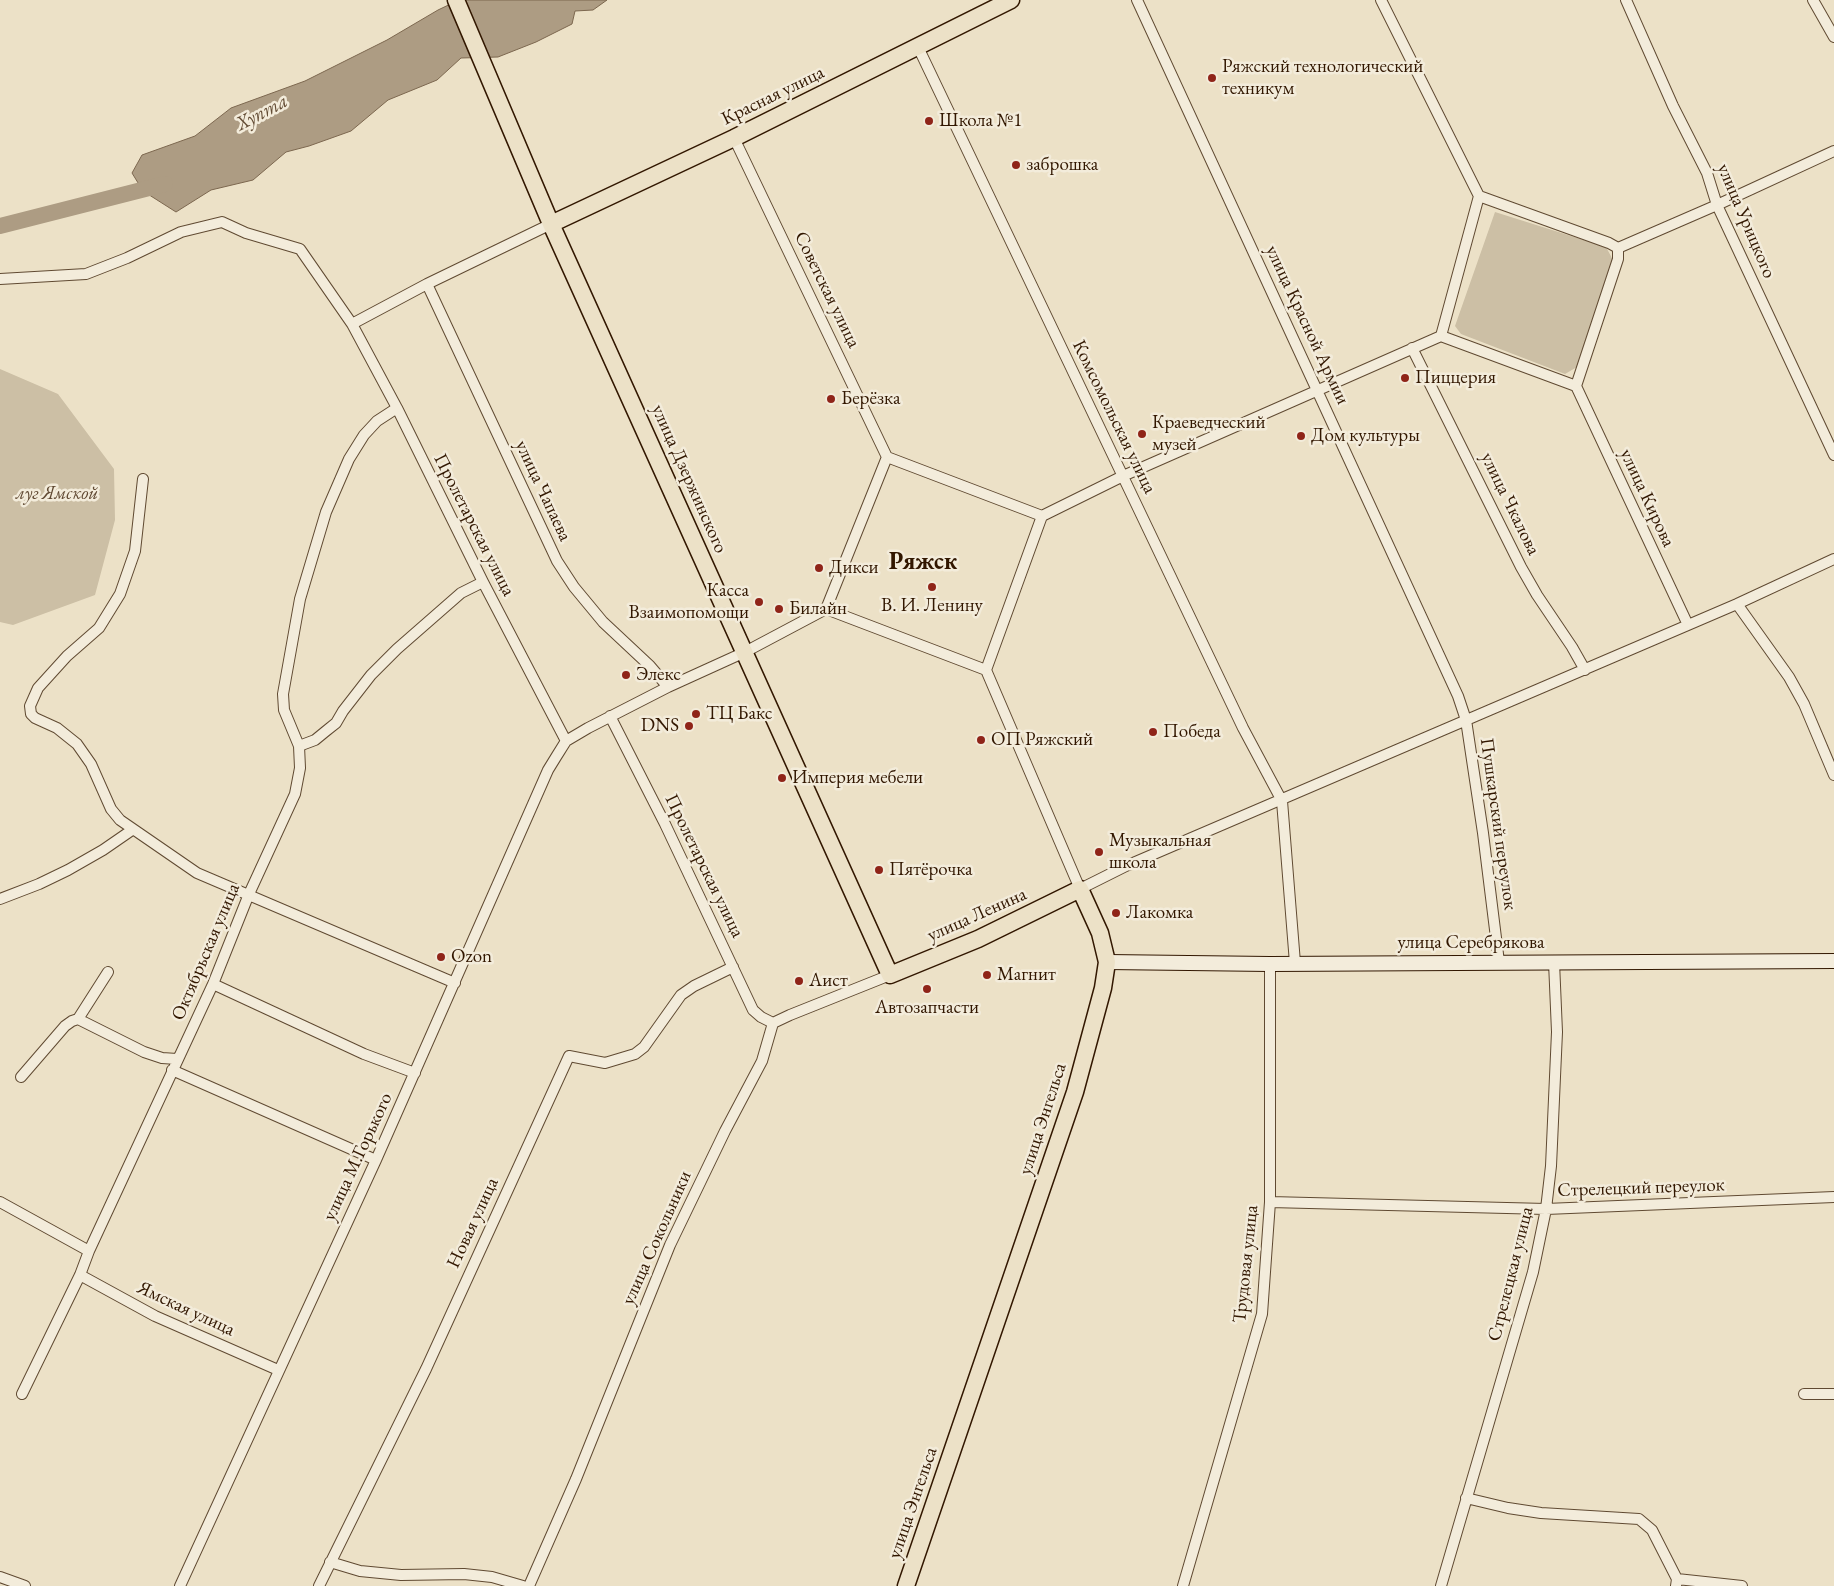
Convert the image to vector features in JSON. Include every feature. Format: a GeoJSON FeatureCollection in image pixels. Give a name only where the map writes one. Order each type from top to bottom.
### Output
{"type":"FeatureCollection","features":[{"type":"Feature","properties":{"kind":"main road","name":"улица Дзержинского"},"geometry":{"type":"LineString","coordinates":[[456,0],[551,224],[890,975]]}},
{"type":"Feature","properties":{"kind":"main road","name":"Красная улица"},"geometry":{"type":"LineString","coordinates":[[551,224],[734,138],[1011,0]]}},
{"type":"Feature","properties":{"kind":"main road","name":"улица Ленина"},"geometry":{"type":"LineString","coordinates":[[890,975],[978,939],[1080,889]]}},
{"type":"Feature","properties":{"kind":"main road","name":"улица Энгельса"},"geometry":{"type":"LineString","coordinates":[[906,1586],[1075,1092],[1103,988],[1107,962],[1100,933],[1080,889]]}},
{"type":"Feature","properties":{"kind":"main road","name":"улица Серебрякова"},"geometry":{"type":"LineString","coordinates":[[1107,962],[1270,964],[1834,961]]}},
{"type":"Feature","properties":{"kind":"street","name":"улица Красной Армии"},"geometry":{"type":"LineString","coordinates":[[1137,0],[1458,696],[1466,720]]}},
{"type":"Feature","properties":{"kind":"street"},"geometry":{"type":"LineString","coordinates":[[1381,0],[1479,196],[1441,336]]}},
{"type":"Feature","properties":{"kind":"street","name":"улица Урицкого"},"geometry":{"type":"LineString","coordinates":[[1626,0],[1673,106],[1708,173],[1717,205],[1834,455]]}},
{"type":"Feature","properties":{"kind":"street"},"geometry":{"type":"LineString","coordinates":[[1813,0],[1834,36]]}},
{"type":"Feature","properties":{"kind":"street","name":"Комсомольская улица"},"geometry":{"type":"LineString","coordinates":[[918,47],[1243,728],[1282,801]]}},
{"type":"Feature","properties":{"kind":"street","name":"Советская улица"},"geometry":{"type":"LineString","coordinates":[[734,138],[887,457]]}},
{"type":"Feature","properties":{"kind":"street"},"geometry":{"type":"LineString","coordinates":[[1618,248],[1834,151]]}},
{"type":"Feature","properties":{"kind":"street"},"geometry":{"type":"LineString","coordinates":[[1479,196],[1609,243],[1618,248]]}},
{"type":"Feature","properties":{"kind":"street","name":"Пролетарская улица"},"geometry":{"type":"LineString","coordinates":[[0,279],[86,274],[127,258],[181,232],[222,222],[246,233],[300,249],[352,324],[397,408],[482,582],[566,741]]}},
{"type":"Feature","properties":{"kind":"street"},"geometry":{"type":"LineString","coordinates":[[352,324],[427,284],[551,224]]}},
{"type":"Feature","properties":{"kind":"street"},"geometry":{"type":"LineString","coordinates":[[826,609],[986,670],[1042,516],[1123,476],[1441,336],[1576,386],[1618,259],[1618,248]]}},
{"type":"Feature","properties":{"kind":"street","name":"улица Чапаева"},"geometry":{"type":"LineString","coordinates":[[427,284],[557,561],[574,587],[603,622],[650,666],[668,686]]}},
{"type":"Feature","properties":{"kind":"street","name":"улица Чкалова"},"geometry":{"type":"LineString","coordinates":[[1412,348],[1537,595],[1585,670]]}},
{"type":"Feature","properties":{"kind":"street","name":"улица Кирова"},"geometry":{"type":"LineString","coordinates":[[1576,386],[1688,625]]}},
{"type":"Feature","properties":{"kind":"street","name":"Октябрьская улица"},"geometry":{"type":"LineString","coordinates":[[22,1394],[80,1276],[89,1251],[178,1060],[249,894],[295,794],[300,768],[298,746],[284,710],[283,694],[300,599],[326,512],[349,459],[364,435],[377,420],[397,408]]}},
{"type":"Feature","properties":{"kind":"street"},"geometry":{"type":"LineString","coordinates":[[566,741],[668,686],[745,652],[826,609],[887,457],[1042,516]]}},
{"type":"Feature","properties":{"kind":"street"},"geometry":{"type":"LineString","coordinates":[[143,479],[135,551],[120,594],[99,628],[67,656],[38,688],[33,697],[30,710],[35,718],[57,728],[77,744],[95,773],[111,809],[120,820],[132,830],[197,872],[218,883],[249,894],[455,983]]}},
{"type":"Feature","properties":{"kind":"street"},"geometry":{"type":"LineString","coordinates":[[1080,889],[1126,866],[1585,670],[1737,604],[1834,559]]}},
{"type":"Feature","properties":{"kind":"street"},"geometry":{"type":"LineString","coordinates":[[298,746],[315,740],[326,732],[336,723],[371,675],[397,649],[461,593],[482,582]]}},
{"type":"Feature","properties":{"kind":"street"},"geometry":{"type":"LineString","coordinates":[[1737,604],[1804,704],[1834,775]]}},
{"type":"Feature","properties":{"kind":"street","name":"улица Энгельса"},"geometry":{"type":"LineString","coordinates":[[986,670],[1080,889]]}},
{"type":"Feature","properties":{"kind":"street","name":"Пролетарская улица"},"geometry":{"type":"LineString","coordinates":[[610,716],[665,824],[753,1010],[761,1018],[773,1023]]}},
{"type":"Feature","properties":{"kind":"street","name":"Пушкарский переулок"},"geometry":{"type":"LineString","coordinates":[[1466,720],[1483,833],[1499,962]]}},
{"type":"Feature","properties":{"kind":"street","name":"улица М.Горького"},"geometry":{"type":"LineString","coordinates":[[180,1586],[376,1160],[548,770],[566,741]]}},
{"type":"Feature","properties":{"kind":"street"},"geometry":{"type":"LineString","coordinates":[[1282,801],[1295,963]]}},
{"type":"Feature","properties":{"kind":"street"},"geometry":{"type":"LineString","coordinates":[[0,899],[39,884],[68,870],[103,850],[132,830]]}},
{"type":"Feature","properties":{"kind":"street","name":"Стрелецкая улица"},"geometry":{"type":"LineString","coordinates":[[1441,1586],[1533,1272],[1546,1210],[1551,1166],[1557,1032],[1554,962]]}},
{"type":"Feature","properties":{"kind":"street","name":"Трудовая улица"},"geometry":{"type":"LineString","coordinates":[[1183,1586],[1262,1314],[1270,1202],[1270,964]]}},
{"type":"Feature","properties":{"kind":"street","name":"Новая улица"},"geometry":{"type":"LineString","coordinates":[[319,1586],[426,1369],[569,1056],[605,1063],[635,1054],[644,1047],[681,995],[694,986],[733,967]]}},
{"type":"Feature","properties":{"kind":"street"},"geometry":{"type":"LineString","coordinates":[[21,1077],[65,1026],[78,1019],[108,972]]}},
{"type":"Feature","properties":{"kind":"street"},"geometry":{"type":"LineString","coordinates":[[773,1023],[790,1014],[890,975]]}},
{"type":"Feature","properties":{"kind":"street"},"geometry":{"type":"LineString","coordinates":[[212,984],[364,1054],[415,1073]]}},
{"type":"Feature","properties":{"kind":"street"},"geometry":{"type":"LineString","coordinates":[[78,1019],[144,1052],[162,1058],[178,1060]]}},
{"type":"Feature","properties":{"kind":"street","name":"улица Сокольники"},"geometry":{"type":"LineString","coordinates":[[529,1586],[576,1479],[670,1245],[725,1130],[762,1062],[773,1023]]}},
{"type":"Feature","properties":{"kind":"street"},"geometry":{"type":"LineString","coordinates":[[172,1070],[376,1160]]}},
{"type":"Feature","properties":{"kind":"street","name":"Стрелецкий переулок"},"geometry":{"type":"LineString","coordinates":[[1270,1202],[1546,1210],[1834,1197]]}},
{"type":"Feature","properties":{"kind":"street"},"geometry":{"type":"LineString","coordinates":[[0,1202],[89,1251]]}},
{"type":"Feature","properties":{"kind":"street","name":"Ямская улица"},"geometry":{"type":"LineString","coordinates":[[80,1276],[155,1316],[278,1370]]}},
{"type":"Feature","properties":{"kind":"street"},"geometry":{"type":"LineString","coordinates":[[1804,1394],[1834,1394]]}},
{"type":"Feature","properties":{"kind":"street"},"geometry":{"type":"LineString","coordinates":[[1466,1498],[1508,1508],[1541,1513],[1639,1519],[1652,1530],[1676,1583],[1742,1586]]}},
{"type":"Feature","properties":{"kind":"street"},"geometry":{"type":"LineString","coordinates":[[330,1562],[360,1571],[401,1575],[464,1574],[492,1577],[523,1586]]}},
{"type":"Feature","properties":{"kind":"street"},"geometry":{"type":"LineString","coordinates":[[0,1577],[25,1586]]}},
{"type":"Feature","properties":{"kind":"green space"},"geometry":{"type":"Polygon","coordinates":[[[1495,212],[1606,247],[1613,260],[1577,367],[1565,374],[1461,334],[1455,326],[1495,212]]]}},
{"type":"Feature","properties":{"kind":"green space","name":"луг Ямской"},"geometry":{"type":"Polygon","coordinates":[[[0,369],[58,394],[114,469],[115,520],[95,595],[13,625],[0,622],[0,369]]]}},
{"type":"Feature","properties":{"kind":"water"},"geometry":{"type":"Polygon","coordinates":[[[459,0],[607,0],[593,10],[575,11],[572,24],[536,42],[498,57],[461,58],[437,80],[388,100],[351,131],[286,152],[253,180],[211,190],[176,212],[143,191],[132,173],[142,155],[195,136],[231,108],[305,81],[387,40],[459,0]]]}},
{"type":"Feature","properties":{"kind":"waterway","name":"Хупта"},"geometry":{"type":"LineString","coordinates":[[0,226],[165,184]]}},
{"type":"Feature","properties":{"kind":"place","name":"Ряжский технологический техникум"},"geometry":{"type":"Point","coordinates":[1212,78]}},
{"type":"Feature","properties":{"kind":"place","name":"Школа №1"},"geometry":{"type":"Point","coordinates":[929,121]}},
{"type":"Feature","properties":{"kind":"place","name":"заброшка"},"geometry":{"type":"Point","coordinates":[1016,165]}},
{"type":"Feature","properties":{"kind":"place","name":"Пиццерия"},"geometry":{"type":"Point","coordinates":[1405,378]}},
{"type":"Feature","properties":{"kind":"place","name":"Берёзка"},"geometry":{"type":"Point","coordinates":[831,399]}},
{"type":"Feature","properties":{"kind":"place","name":"Краеведческий музей"},"geometry":{"type":"Point","coordinates":[1142,434]}},
{"type":"Feature","properties":{"kind":"place","name":"Дом культуры"},"geometry":{"type":"Point","coordinates":[1301,436]}},
{"type":"Feature","properties":{"kind":"place","name":"Дикси"},"geometry":{"type":"Point","coordinates":[819,568]}},
{"type":"Feature","properties":{"kind":"place","name":"В. И. Ленину"},"geometry":{"type":"Point","coordinates":[932,587]}},
{"type":"Feature","properties":{"kind":"place","name":"Касса Взаимопомощи"},"geometry":{"type":"Point","coordinates":[759,602]}},
{"type":"Feature","properties":{"kind":"place","name":"Билайн"},"geometry":{"type":"Point","coordinates":[779,609]}},
{"type":"Feature","properties":{"kind":"place","name":"Элекс"},"geometry":{"type":"Point","coordinates":[626,675]}},
{"type":"Feature","properties":{"kind":"place","name":"ТЦ Бакс"},"geometry":{"type":"Point","coordinates":[696,714]}},
{"type":"Feature","properties":{"kind":"place","name":"DNS"},"geometry":{"type":"Point","coordinates":[689,726]}},
{"type":"Feature","properties":{"kind":"place","name":"Победа"},"geometry":{"type":"Point","coordinates":[1153,732]}},
{"type":"Feature","properties":{"kind":"place","name":"ОП Ряжский"},"geometry":{"type":"Point","coordinates":[981,740]}},
{"type":"Feature","properties":{"kind":"place","name":"Империя мебели"},"geometry":{"type":"Point","coordinates":[782,778]}},
{"type":"Feature","properties":{"kind":"place","name":"Музыкальная школа"},"geometry":{"type":"Point","coordinates":[1099,852]}},
{"type":"Feature","properties":{"kind":"place","name":"Пятёрочка"},"geometry":{"type":"Point","coordinates":[879,870]}},
{"type":"Feature","properties":{"kind":"place","name":"Лакомка"},"geometry":{"type":"Point","coordinates":[1116,913]}},
{"type":"Feature","properties":{"kind":"place","name":"Ozon"},"geometry":{"type":"Point","coordinates":[441,957]}},
{"type":"Feature","properties":{"kind":"place","name":"Магнит"},"geometry":{"type":"Point","coordinates":[987,975]}},
{"type":"Feature","properties":{"kind":"place","name":"Аист"},"geometry":{"type":"Point","coordinates":[799,981]}},
{"type":"Feature","properties":{"kind":"place","name":"Автозапчасти"},"geometry":{"type":"Point","coordinates":[927,989]}},
{"type":"Feature","properties":{"kind":"district","name":"Ряжск"},"geometry":{"type":"Point","coordinates":[923,562]}}]}
